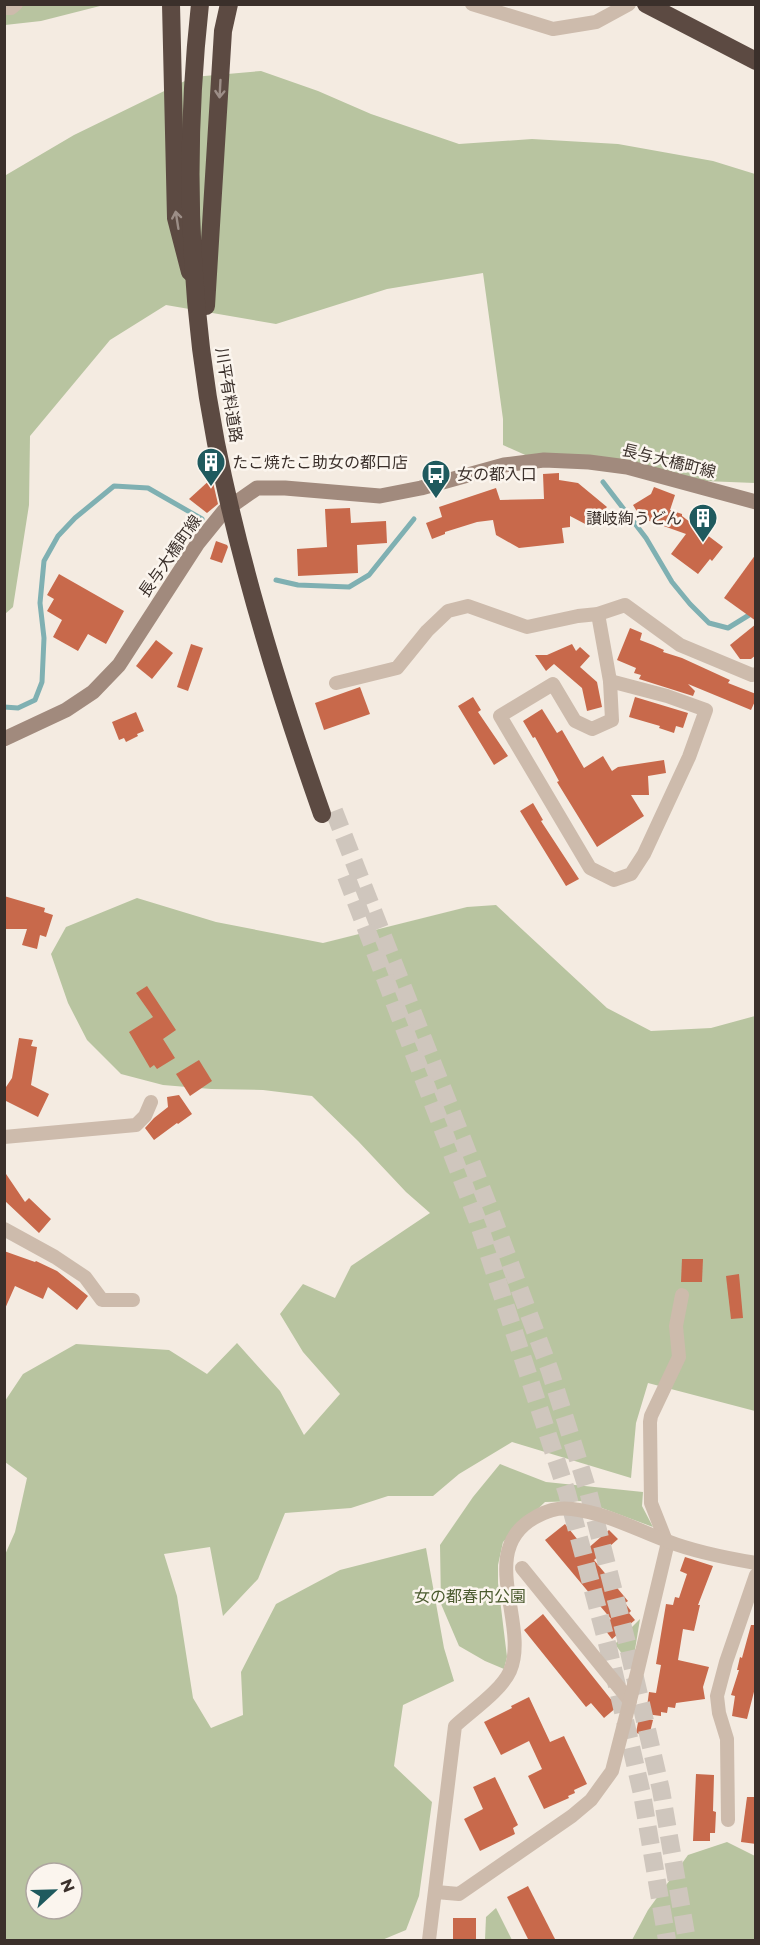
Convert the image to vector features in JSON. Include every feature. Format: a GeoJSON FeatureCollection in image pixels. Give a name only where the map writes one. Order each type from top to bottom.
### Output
{"type":"FeatureCollection","features":[{"type":"Feature","properties":{"kind":"highway","name":"川平有料道路"},"geometry":{"type":"LineString","coordinates":[[200,4],[191,144],[192,214],[201,301],[210,342],[225,440],[253,563],[328,812]]}},
{"type":"Feature","properties":{"kind":"highway","name":"川平有料道路"},"geometry":{"type":"LineString","coordinates":[[201,301],[201,144],[205,57],[212,4]]}},
{"type":"Feature","properties":{"kind":"highway"},"geometry":{"type":"LineString","coordinates":[[201,301],[223,31],[229,4]]}},
{"type":"Feature","properties":{"kind":"highway"},"geometry":{"type":"LineString","coordinates":[[646,4],[756,61]]}},
{"type":"Feature","properties":{"kind":"highway"},"geometry":{"type":"LineString","coordinates":[[171,11],[176,219],[201,301]]}},
{"type":"Feature","properties":{"kind":"main road","name":"長与大橋町線"},"geometry":{"type":"LineString","coordinates":[[4,739],[66,710],[93,692],[118,665],[198,543],[224,511],[256,488],[285,488],[380,496],[421,488],[504,465],[544,460],[627,467],[756,502]]}},
{"type":"Feature","properties":{"kind":"street"},"geometry":{"type":"LineString","coordinates":[[4,8],[11,8],[16,4]]}},
{"type":"Feature","properties":{"kind":"street"},"geometry":{"type":"LineString","coordinates":[[472,4],[553,29],[596,22],[629,4]]}},
{"type":"Feature","properties":{"kind":"street"},"geometry":{"type":"LineString","coordinates":[[336,683],[397,668],[427,631],[448,611],[468,606],[527,627],[598,614],[625,605],[680,645],[752,675],[756,674]]}},
{"type":"Feature","properties":{"kind":"street"},"geometry":{"type":"LineString","coordinates":[[598,614],[610,681],[612,720],[592,729],[575,721],[553,684],[500,716],[590,868],[614,880],[631,874],[644,854],[689,757],[706,710],[667,696],[610,681]]}},
{"type":"Feature","properties":{"kind":"street"},"geometry":{"type":"LineString","coordinates":[[4,1137],[136,1125],[145,1116],[151,1102]]}},
{"type":"Feature","properties":{"kind":"street"},"geometry":{"type":"LineString","coordinates":[[4,1229],[55,1257],[85,1277],[102,1300],[133,1300]]}},
{"type":"Feature","properties":{"kind":"street"},"geometry":{"type":"LineString","coordinates":[[436,1892],[459,1894],[572,1816],[591,1800],[612,1771],[667,1542],[651,1503],[650,1422],[680,1357],[676,1326],[682,1295]]}},
{"type":"Feature","properties":{"kind":"street"},"geometry":{"type":"LineString","coordinates":[[429,1941],[455,1726],[499,1686],[509,1672],[514,1655],[506,1577],[508,1546],[524,1524],[549,1510],[571,1508],[603,1515],[667,1542],[717,1556],[756,1563]]}},
{"type":"Feature","properties":{"kind":"street"},"geometry":{"type":"LineString","coordinates":[[522,1568],[630,1701]]}},
{"type":"Feature","properties":{"kind":"street"},"geometry":{"type":"LineString","coordinates":[[728,1820],[728,1739],[719,1713],[717,1696],[726,1662],[756,1575]]}},
{"type":"Feature","properties":{"kind":"green space"},"geometry":{"type":"Polygon","coordinates":[[[4,5],[104,5],[41,21],[5,25],[4,5]]]}},
{"type":"Feature","properties":{"kind":"green space"},"geometry":{"type":"Polygon","coordinates":[[[261,71],[318,91],[371,114],[459,144],[532,139],[618,144],[713,161],[755,174],[755,483],[704,481],[541,462],[503,445],[503,419],[483,273],[387,289],[276,324],[166,305],[110,340],[30,436],[29,505],[13,607],[5,614],[4,177],[74,135],[193,77],[261,71]]]}},
{"type":"Feature","properties":{"kind":"green space"},"geometry":{"type":"Polygon","coordinates":[[[137,898],[216,922],[323,943],[467,907],[496,905],[607,1008],[651,1031],[711,1028],[755,1016],[755,1411],[648,1383],[636,1423],[631,1478],[512,1442],[459,1474],[433,1496],[388,1496],[351,1508],[285,1513],[258,1579],[223,1616],[210,1547],[164,1554],[177,1596],[193,1698],[211,1728],[243,1715],[241,1672],[276,1604],[340,1570],[426,1548],[444,1648],[454,1681],[403,1705],[394,1766],[432,1802],[419,1896],[406,1930],[382,1940],[5,1940],[4,1557],[15,1532],[27,1478],[5,1462],[5,1401],[23,1374],[76,1344],[169,1350],[207,1374],[237,1343],[280,1391],[304,1435],[340,1394],[303,1352],[280,1314],[303,1284],[335,1298],[351,1266],[430,1213],[406,1192],[312,1096],[263,1090],[163,1085],[121,1074],[87,1040],[68,1003],[51,954],[66,927],[137,898]]]}},
{"type":"Feature","properties":{"kind":"green space","name":"女の都春内公園"},"geometry":{"type":"Polygon","coordinates":[[[500,1464],[546,1482],[643,1492],[642,1506],[653,1527],[583,1501],[545,1502],[503,1542],[498,1565],[498,1583],[507,1657],[504,1669],[459,1646],[441,1604],[440,1545],[473,1497],[500,1464]]]}},
{"type":"Feature","properties":{"kind":"green space"},"geometry":{"type":"Polygon","coordinates":[[[640,1619],[632,1668],[615,1644],[640,1619]]]}},
{"type":"Feature","properties":{"kind":"green space"},"geometry":{"type":"Polygon","coordinates":[[[727,1842],[755,1856],[755,1940],[632,1940],[648,1910],[688,1855],[727,1842]]]}},
{"type":"Feature","properties":{"kind":"green space"},"geometry":{"type":"Polygon","coordinates":[[[496,1908],[512,1940],[485,1940],[486,1917],[496,1908]]]}},
{"type":"Feature","properties":{"kind":"building"},"geometry":{"type":"Polygon","coordinates":[[[559,473],[559,480],[578,483],[607,507],[589,526],[570,516],[570,527],[562,528],[564,543],[519,548],[496,535],[493,520],[477,522],[445,532],[432,539],[426,523],[442,517],[439,507],[496,488],[500,500],[544,499],[543,474],[559,473]]]}},
{"type":"Feature","properties":{"kind":"building","name":"たこ焼たこ助女の都口店"},"geometry":{"type":"Polygon","coordinates":[[[212,478],[218,504],[207,513],[189,499],[212,478]]]}},
{"type":"Feature","properties":{"kind":"building"},"geometry":{"type":"Polygon","coordinates":[[[654,487],[675,495],[670,510],[682,514],[723,547],[698,574],[671,554],[686,534],[641,518],[633,505],[651,494],[654,487]]]}},
{"type":"Feature","properties":{"kind":"building"},"geometry":{"type":"Polygon","coordinates":[[[350,508],[351,523],[386,521],[387,543],[357,545],[358,573],[298,576],[297,549],[327,547],[325,509],[350,508]]]}},
{"type":"Feature","properties":{"kind":"building"},"geometry":{"type":"Polygon","coordinates":[[[216,541],[228,547],[222,563],[210,559],[216,541]]]}},
{"type":"Feature","properties":{"kind":"building"},"geometry":{"type":"Polygon","coordinates":[[[756,554],[756,621],[724,598],[756,554]]]}},
{"type":"Feature","properties":{"kind":"building"},"geometry":{"type":"Polygon","coordinates":[[[59,574],[124,611],[106,644],[88,634],[78,651],[53,637],[62,620],[47,611],[54,599],[47,595],[59,574]]]}},
{"type":"Feature","properties":{"kind":"building"},"geometry":{"type":"Polygon","coordinates":[[[756,624],[756,655],[751,659],[740,659],[730,645],[756,624]]]}},
{"type":"Feature","properties":{"kind":"building"},"geometry":{"type":"Polygon","coordinates":[[[630,628],[642,633],[640,640],[730,680],[728,683],[756,694],[751,710],[688,684],[695,691],[693,696],[639,679],[641,675],[634,673],[636,668],[617,660],[630,628]]]}},
{"type":"Feature","properties":{"kind":"building"},"geometry":{"type":"Polygon","coordinates":[[[156,640],[173,653],[152,679],[136,666],[156,640]]]}},
{"type":"Feature","properties":{"kind":"building"},"geometry":{"type":"Polygon","coordinates":[[[191,644],[203,648],[188,691],[177,687],[191,644]]]}},
{"type":"Feature","properties":{"kind":"building"},"geometry":{"type":"Polygon","coordinates":[[[572,644],[576,651],[580,647],[590,656],[580,667],[597,682],[602,707],[587,711],[582,688],[554,664],[546,671],[535,655],[547,655],[572,644]]]}},
{"type":"Feature","properties":{"kind":"building"},"geometry":{"type":"Polygon","coordinates":[[[360,687],[370,714],[324,730],[315,703],[360,687]]]}},
{"type":"Feature","properties":{"kind":"building"},"geometry":{"type":"Polygon","coordinates":[[[473,697],[481,710],[478,712],[508,756],[494,765],[458,706],[473,697]]]}},
{"type":"Feature","properties":{"kind":"building"},"geometry":{"type":"Polygon","coordinates":[[[635,697],[688,713],[683,728],[676,726],[674,733],[659,728],[660,726],[629,717],[635,697]]]}},
{"type":"Feature","properties":{"kind":"building"},"geometry":{"type":"Polygon","coordinates":[[[542,709],[557,733],[562,730],[584,768],[603,756],[612,771],[618,767],[664,760],[666,773],[648,776],[649,795],[631,795],[644,816],[597,847],[557,782],[559,781],[535,737],[533,738],[523,721],[542,709]]]}},
{"type":"Feature","properties":{"kind":"building"},"geometry":{"type":"Polygon","coordinates":[[[136,712],[144,731],[126,742],[124,738],[119,740],[112,722],[136,712]]]}},
{"type":"Feature","properties":{"kind":"building"},"geometry":{"type":"Polygon","coordinates":[[[533,803],[543,820],[541,821],[579,879],[566,886],[520,811],[533,803]]]}},
{"type":"Feature","properties":{"kind":"building"},"geometry":{"type":"Polygon","coordinates":[[[4,896],[45,908],[44,912],[53,915],[46,937],[40,935],[37,949],[22,945],[27,929],[4,929],[4,896]]]}},
{"type":"Feature","properties":{"kind":"building"},"geometry":{"type":"Polygon","coordinates":[[[147,986],[176,1030],[163,1039],[175,1058],[157,1069],[154,1065],[150,1068],[129,1032],[153,1017],[136,993],[147,986]]]}},
{"type":"Feature","properties":{"kind":"building"},"geometry":{"type":"Polygon","coordinates":[[[19,1038],[33,1040],[31,1046],[37,1047],[31,1085],[49,1094],[38,1117],[4,1100],[4,1090],[12,1078],[19,1038]]]}},
{"type":"Feature","properties":{"kind":"building"},"geometry":{"type":"Polygon","coordinates":[[[199,1060],[212,1081],[190,1096],[176,1074],[199,1060]]]}},
{"type":"Feature","properties":{"kind":"building"},"geometry":{"type":"Polygon","coordinates":[[[179,1095],[192,1114],[154,1140],[145,1128],[168,1107],[167,1097],[179,1095]]]}},
{"type":"Feature","properties":{"kind":"building"},"geometry":{"type":"Polygon","coordinates":[[[4,1171],[25,1202],[29,1198],[51,1219],[39,1233],[4,1200],[4,1171]]]}},
{"type":"Feature","properties":{"kind":"building"},"geometry":{"type":"Polygon","coordinates":[[[4,1251],[36,1261],[57,1271],[88,1296],[77,1310],[48,1287],[43,1299],[15,1286],[4,1311],[4,1251]]]}},
{"type":"Feature","properties":{"kind":"building"},"geometry":{"type":"Polygon","coordinates":[[[682,1259],[703,1259],[702,1282],[681,1282],[682,1259]]]}},
{"type":"Feature","properties":{"kind":"building"},"geometry":{"type":"Polygon","coordinates":[[[739,1274],[743,1318],[731,1319],[726,1276],[739,1274]]]}},
{"type":"Feature","properties":{"kind":"building"},"geometry":{"type":"Polygon","coordinates":[[[565,1524],[586,1550],[609,1530],[618,1539],[594,1560],[628,1601],[625,1603],[635,1620],[612,1639],[602,1626],[611,1619],[545,1540],[565,1524]]]}},
{"type":"Feature","properties":{"kind":"building"},"geometry":{"type":"Polygon","coordinates":[[[685,1557],[713,1566],[698,1605],[700,1605],[694,1631],[683,1629],[678,1660],[709,1667],[703,1687],[705,1699],[676,1703],[675,1708],[668,1707],[667,1713],[661,1712],[661,1716],[646,1714],[649,1692],[656,1693],[661,1665],[656,1664],[666,1604],[673,1605],[675,1597],[679,1598],[687,1574],[680,1571],[685,1557]]]}},
{"type":"Feature","properties":{"kind":"building"},"geometry":{"type":"Polygon","coordinates":[[[543,1614],[617,1707],[604,1718],[591,1703],[586,1707],[524,1630],[543,1614]]]}},
{"type":"Feature","properties":{"kind":"building"},"geometry":{"type":"Polygon","coordinates":[[[751,1625],[756,1625],[756,1684],[747,1719],[732,1716],[735,1696],[731,1695],[751,1625]]]}},
{"type":"Feature","properties":{"kind":"building"},"geometry":{"type":"Polygon","coordinates":[[[529,1697],[550,1742],[564,1736],[587,1784],[574,1790],[575,1793],[568,1796],[569,1798],[544,1809],[528,1776],[542,1769],[529,1741],[501,1755],[484,1722],[529,1697]]]}},
{"type":"Feature","properties":{"kind":"building"},"geometry":{"type":"Polygon","coordinates":[[[639,1717],[653,1720],[649,1736],[636,1733],[639,1717]]]}},
{"type":"Feature","properties":{"kind":"building"},"geometry":{"type":"Polygon","coordinates":[[[696,1774],[714,1775],[715,1833],[710,1833],[710,1841],[693,1841],[696,1774]]]}},
{"type":"Feature","properties":{"kind":"building"},"geometry":{"type":"Polygon","coordinates":[[[495,1777],[518,1825],[513,1828],[515,1834],[480,1851],[464,1819],[483,1809],[473,1787],[495,1777]]]}},
{"type":"Feature","properties":{"kind":"building"},"geometry":{"type":"Polygon","coordinates":[[[747,1797],[756,1797],[756,1844],[741,1842],[747,1797]]]}},
{"type":"Feature","properties":{"kind":"building"},"geometry":{"type":"Polygon","coordinates":[[[528,1886],[556,1941],[529,1941],[507,1897],[528,1886]]]}},
{"type":"Feature","properties":{"kind":"building"},"geometry":{"type":"Polygon","coordinates":[[[453,1918],[476,1918],[476,1941],[453,1941],[453,1918]]]}},
{"type":"Feature","properties":{"kind":"waterway"},"geometry":{"type":"LineString","coordinates":[[603,482],[646,538],[672,582],[709,623],[728,628],[754,612]]}},
{"type":"Feature","properties":{"kind":"waterway"},"geometry":{"type":"LineString","coordinates":[[4,707],[18,708],[35,700],[42,682],[44,638],[40,603],[44,561],[58,536],[75,518],[114,486],[148,488],[202,519]]}},
{"type":"Feature","properties":{"kind":"waterway"},"geometry":{"type":"LineString","coordinates":[[276,580],[298,585],[349,587],[369,575],[414,519]]}},
{"type":"Feature","properties":{"kind":"tunnel"},"geometry":{"type":"LineString","coordinates":[[334,811],[492,1215],[550,1371],[588,1491],[627,1643],[661,1790],[687,1940]]}},
{"type":"Feature","properties":{"kind":"tunnel"},"geometry":{"type":"LineString","coordinates":[[346,876],[477,1219],[567,1493],[608,1647],[642,1794],[667,1940]]}},
{"type":"Feature","properties":{"kind":"place","name":"たこ焼たこ助女の都口店"},"geometry":{"type":"Point","coordinates":[211,488]}},
{"type":"Feature","properties":{"kind":"place","name":"女の都入口"},"geometry":{"type":"Point","coordinates":[436,500]}},
{"type":"Feature","properties":{"kind":"place","name":"讃岐絢うどん"},"geometry":{"type":"Point","coordinates":[703,544]}}]}
